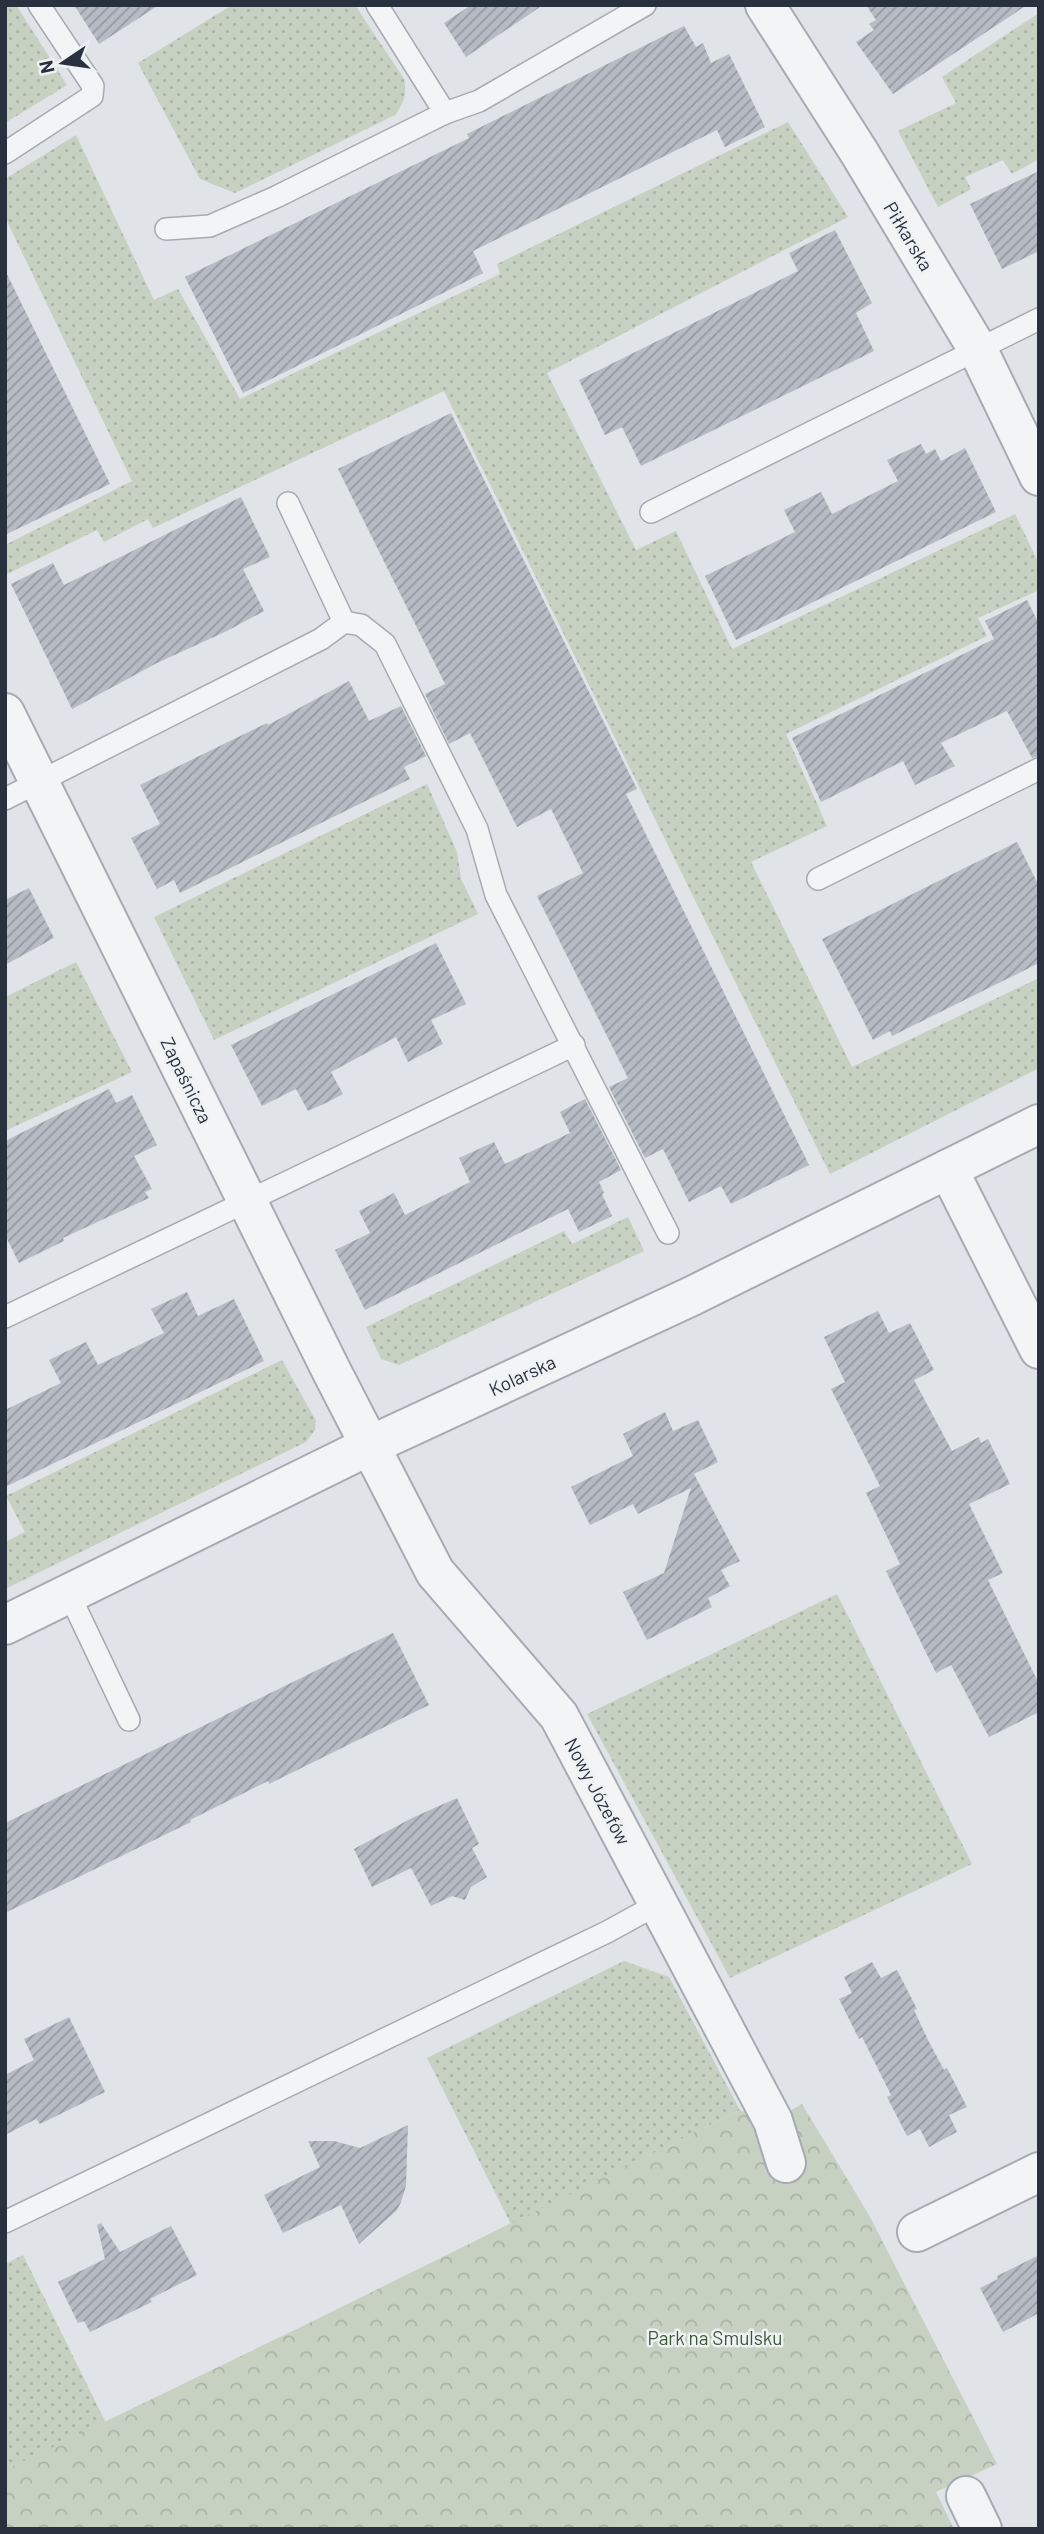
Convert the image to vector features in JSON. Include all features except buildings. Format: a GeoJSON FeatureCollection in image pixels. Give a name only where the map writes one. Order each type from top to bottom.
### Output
{"type":"FeatureCollection","features":[{"type":"Feature","properties":{"kind":"street","name":"Piłkarska"},"geometry":{"type":"LineString","coordinates":[[765,5],[859,152],[978,350],[1039,476]]}},
{"type":"Feature","properties":{"kind":"street","name":"Zapaśnicza"},"geometry":{"type":"LineString","coordinates":[[5,713],[22,790],[248,1202],[371,1445]]}},
{"type":"Feature","properties":{"kind":"street","name":"Kolarska"},"geometry":{"type":"LineString","coordinates":[[5,1625],[371,1445],[692,1296],[1039,1124]]}},
{"type":"Feature","properties":{"kind":"street"},"geometry":{"type":"LineString","coordinates":[[948,1169],[1039,1349]]}},
{"type":"Feature","properties":{"kind":"street","name":"Nowy Józefów"},"geometry":{"type":"LineString","coordinates":[[371,1445],[435,1572],[559,1716],[773,2121],[786,2163]]}},
{"type":"Feature","properties":{"kind":"street"},"geometry":{"type":"LineString","coordinates":[[917,2232],[1039,2172]]}},
{"type":"Feature","properties":{"kind":"lane"},"geometry":{"type":"LineString","coordinates":[[5,153],[92,96],[93,86],[39,5]]}},
{"type":"Feature","properties":{"kind":"lane"},"geometry":{"type":"LineString","coordinates":[[377,5],[445,113]]}},
{"type":"Feature","properties":{"kind":"lane"},"geometry":{"type":"LineString","coordinates":[[166,229],[210,226],[276,197],[445,113],[479,101],[645,5]]}},
{"type":"Feature","properties":{"kind":"lane"},"geometry":{"type":"LineString","coordinates":[[651,512],[1039,319]]}},
{"type":"Feature","properties":{"kind":"lane"},"geometry":{"type":"LineString","coordinates":[[288,503],[344,622]]}},
{"type":"Feature","properties":{"kind":"lane"},"geometry":{"type":"LineString","coordinates":[[22,790],[321,639],[344,622],[361,625],[385,644],[477,829],[496,895],[668,1233]]}},
{"type":"Feature","properties":{"kind":"lane"},"geometry":{"type":"LineString","coordinates":[[818,879],[1039,769]]}},
{"type":"Feature","properties":{"kind":"lane"},"geometry":{"type":"LineString","coordinates":[[5,1317],[573,1045]]}},
{"type":"Feature","properties":{"kind":"lane"},"geometry":{"type":"LineString","coordinates":[[69,1594],[129,1720]]}},
{"type":"Feature","properties":{"kind":"lane"},"geometry":{"type":"LineString","coordinates":[[5,2222],[607,1932],[658,1904]]}},
{"type":"Feature","properties":{"kind":"green space"},"geometry":{"type":"Polygon","coordinates":[[[5,5],[16,5],[67,85],[5,123],[5,5]]]}},
{"type":"Feature","properties":{"kind":"green space"},"geometry":{"type":"Polygon","coordinates":[[[232,5],[355,5],[404,79],[403,102],[395,115],[235,193],[200,179],[138,63],[232,5]]]}},
{"type":"Feature","properties":{"kind":"green space"},"geometry":{"type":"Polygon","coordinates":[[[1039,13],[1039,159],[1012,174],[1003,160],[965,177],[971,189],[938,207],[898,131],[956,103],[942,77],[1039,13]]]}},
{"type":"Feature","properties":{"kind":"green space"},"geometry":{"type":"Polygon","coordinates":[[[788,122],[848,217],[547,373],[636,550],[676,531],[732,649],[1015,514],[1039,564],[1039,590],[978,618],[987,636],[786,734],[827,826],[751,862],[852,1067],[1039,978],[1039,1068],[830,1174],[444,391],[153,528],[148,519],[104,542],[97,530],[5,575],[5,545],[132,481],[5,217],[5,179],[76,135],[154,300],[178,289],[240,399],[500,274],[497,264],[788,122]]]}},
{"type":"Feature","properties":{"kind":"green space"},"geometry":{"type":"Polygon","coordinates":[[[427,784],[457,852],[461,879],[478,914],[214,1040],[154,917],[427,784]]]}},
{"type":"Feature","properties":{"kind":"green space"},"geometry":{"type":"Polygon","coordinates":[[[76,962],[132,1072],[5,1131],[5,997],[76,962]]]}},
{"type":"Feature","properties":{"kind":"green space"},"geometry":{"type":"Polygon","coordinates":[[[628,1217],[644,1251],[399,1365],[381,1359],[366,1327],[564,1231],[572,1244],[628,1217]]]}},
{"type":"Feature","properties":{"kind":"green space"},"geometry":{"type":"Polygon","coordinates":[[[282,1360],[316,1421],[315,1430],[306,1442],[5,1589],[5,1542],[25,1532],[6,1496],[282,1360]]]}},
{"type":"Feature","properties":{"kind":"green space"},"geometry":{"type":"Polygon","coordinates":[[[837,1594],[972,1864],[730,1978],[587,1714],[837,1594]]]}},
{"type":"Feature","properties":{"kind":"green space"},"geometry":{"type":"Polygon","coordinates":[[[624,1961],[669,1977],[740,2110],[511,2224],[427,2058],[624,1961]]]}},
{"type":"Feature","properties":{"kind":"green space","name":"Park na Smulsku"},"geometry":{"type":"Polygon","coordinates":[[[802,2104],[869,2215],[997,2464],[936,2492],[954,2529],[5,2529],[5,2470],[740,2110],[773,2121],[802,2104]]]}},
{"type":"Feature","properties":{"kind":"green space"},"geometry":{"type":"Polygon","coordinates":[[[23,2255],[106,2423],[5,2471],[5,2264],[23,2255]]]}}]}
